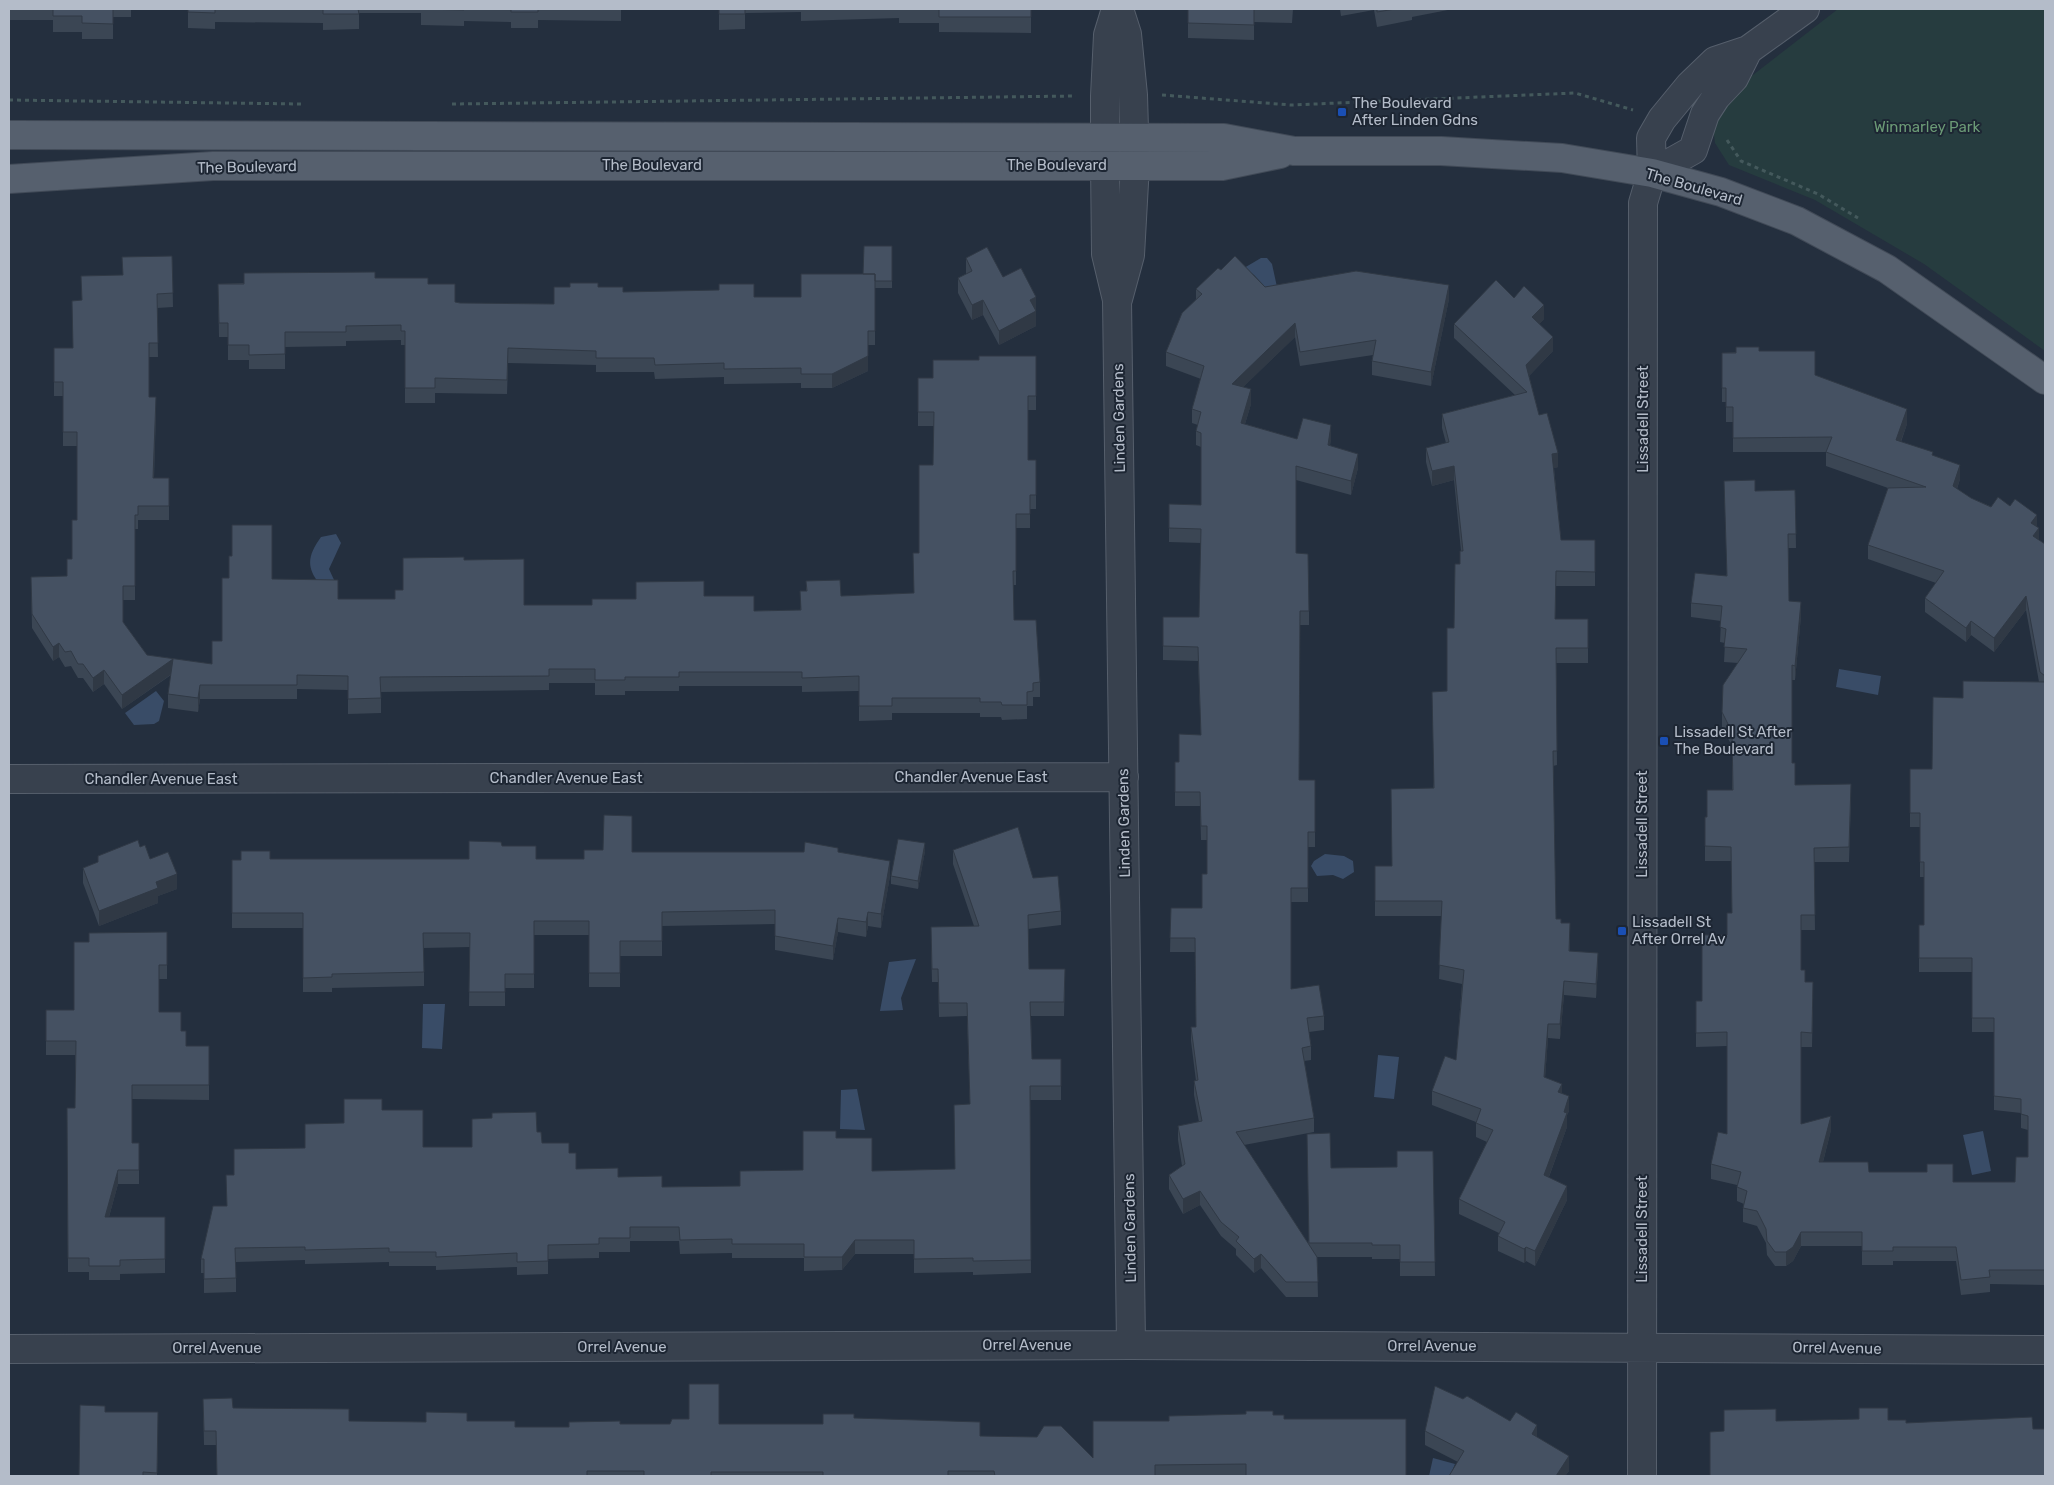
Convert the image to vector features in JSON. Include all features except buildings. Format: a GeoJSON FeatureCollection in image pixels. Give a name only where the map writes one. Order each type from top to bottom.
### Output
{"type":"FeatureCollection","features":[{"type":"Feature","properties":{"kind":"main road","name":"The Boulevard"},"geometry":{"type":"LineString","coordinates":[[9,135],[1134,152],[1224,138],[1294,151],[1441,151],[1562,158],[1652,174],[1722,192],[1797,221],[1887,269],[2045,380]]}},
{"type":"Feature","properties":{"kind":"main road","name":"The Boulevard"},"geometry":{"type":"LineString","coordinates":[[9,179],[213,166],[1105,151]]}},
{"type":"Feature","properties":{"kind":"street","name":"Linden Gardens"},"geometry":{"type":"LineString","coordinates":[[1118,9],[1108,35],[1105,151],[1106,254],[1117,300],[1131,1345]]}},
{"type":"Feature","properties":{"kind":"street","name":"Linden Gardens"},"geometry":{"type":"LineString","coordinates":[[1117,300],[1130,254],[1134,152],[1133,96],[1127,34],[1118,9]]}},
{"type":"Feature","properties":{"kind":"street"},"geometry":{"type":"LineString","coordinates":[[1652,174],[1693,150],[1705,114],[1716,97],[1734,78],[1748,50],[1805,9]]}},
{"type":"Feature","properties":{"kind":"street","name":"Lissadell Street"},"geometry":{"type":"LineString","coordinates":[[1642,1476],[1643,203],[1652,174],[1651,138],[1662,119],[1690,85],[1715,61],[1748,50]]}},
{"type":"Feature","properties":{"kind":"street","name":"Chandler Avenue East"},"geometry":{"type":"LineString","coordinates":[[9,779],[1124,777]]}},
{"type":"Feature","properties":{"kind":"street","name":"Orrel Avenue"},"geometry":{"type":"LineString","coordinates":[[9,1349],[1131,1345],[1642,1346],[2045,1350]]}},
{"type":"Feature","properties":{"kind":"green space","name":"Winmarley Park"},"geometry":{"type":"Polygon","coordinates":[[[1838,9],[2045,9],[2045,351],[1924,264],[1815,200],[1729,165],[1715,143],[1713,127],[1722,106],[1740,85],[1838,9]]]}},
{"type":"Feature","properties":{"kind":"water"},"geometry":{"type":"Polygon","coordinates":[[[1261,258],[1267,258],[1272,264],[1277,287],[1265,287],[1254,275],[1244,268],[1261,258]]]}},
{"type":"Feature","properties":{"kind":"water"},"geometry":{"type":"Polygon","coordinates":[[[336,534],[341,543],[329,569],[335,582],[319,583],[310,565],[311,555],[321,537],[336,534]]]}},
{"type":"Feature","properties":{"kind":"water"},"geometry":{"type":"Polygon","coordinates":[[[1839,669],[1881,676],[1878,695],[1836,687],[1839,669]]]}},
{"type":"Feature","properties":{"kind":"water"},"geometry":{"type":"Polygon","coordinates":[[[156,691],[164,701],[159,721],[154,724],[134,725],[125,713],[156,691]]]}},
{"type":"Feature","properties":{"kind":"water"},"geometry":{"type":"Polygon","coordinates":[[[1325,854],[1344,856],[1353,861],[1354,872],[1343,879],[1333,875],[1317,876],[1311,866],[1314,861],[1325,854]]]}},
{"type":"Feature","properties":{"kind":"water"},"geometry":{"type":"Polygon","coordinates":[[[916,959],[901,998],[903,1010],[880,1011],[889,962],[916,959]]]}},
{"type":"Feature","properties":{"kind":"water"},"geometry":{"type":"Polygon","coordinates":[[[423,1004],[445,1004],[442,1049],[422,1048],[423,1004]]]}},
{"type":"Feature","properties":{"kind":"water"},"geometry":{"type":"Polygon","coordinates":[[[1378,1055],[1399,1057],[1394,1099],[1374,1097],[1378,1055]]]}},
{"type":"Feature","properties":{"kind":"water"},"geometry":{"type":"Polygon","coordinates":[[[857,1089],[865,1130],[840,1129],[841,1090],[857,1089]]]}},
{"type":"Feature","properties":{"kind":"water"},"geometry":{"type":"Polygon","coordinates":[[[1983,1131],[1991,1171],[1972,1175],[1963,1135],[1983,1131]]]}},
{"type":"Feature","properties":{"kind":"water"},"geometry":{"type":"Polygon","coordinates":[[[1433,1458],[1455,1464],[1450,1476],[1429,1476],[1433,1458]]]}},
{"type":"Feature","properties":{"kind":"place","name":"The Boulevard After Linden Gdns"},"geometry":{"type":"Point","coordinates":[1342,112]}},
{"type":"Feature","properties":{"kind":"place","name":"Lissadell St After The Boulevard"},"geometry":{"type":"Point","coordinates":[1664,741]}},
{"type":"Feature","properties":{"kind":"place","name":"Lissadell St After Orrel Av"},"geometry":{"type":"Point","coordinates":[1622,931]}}]}
